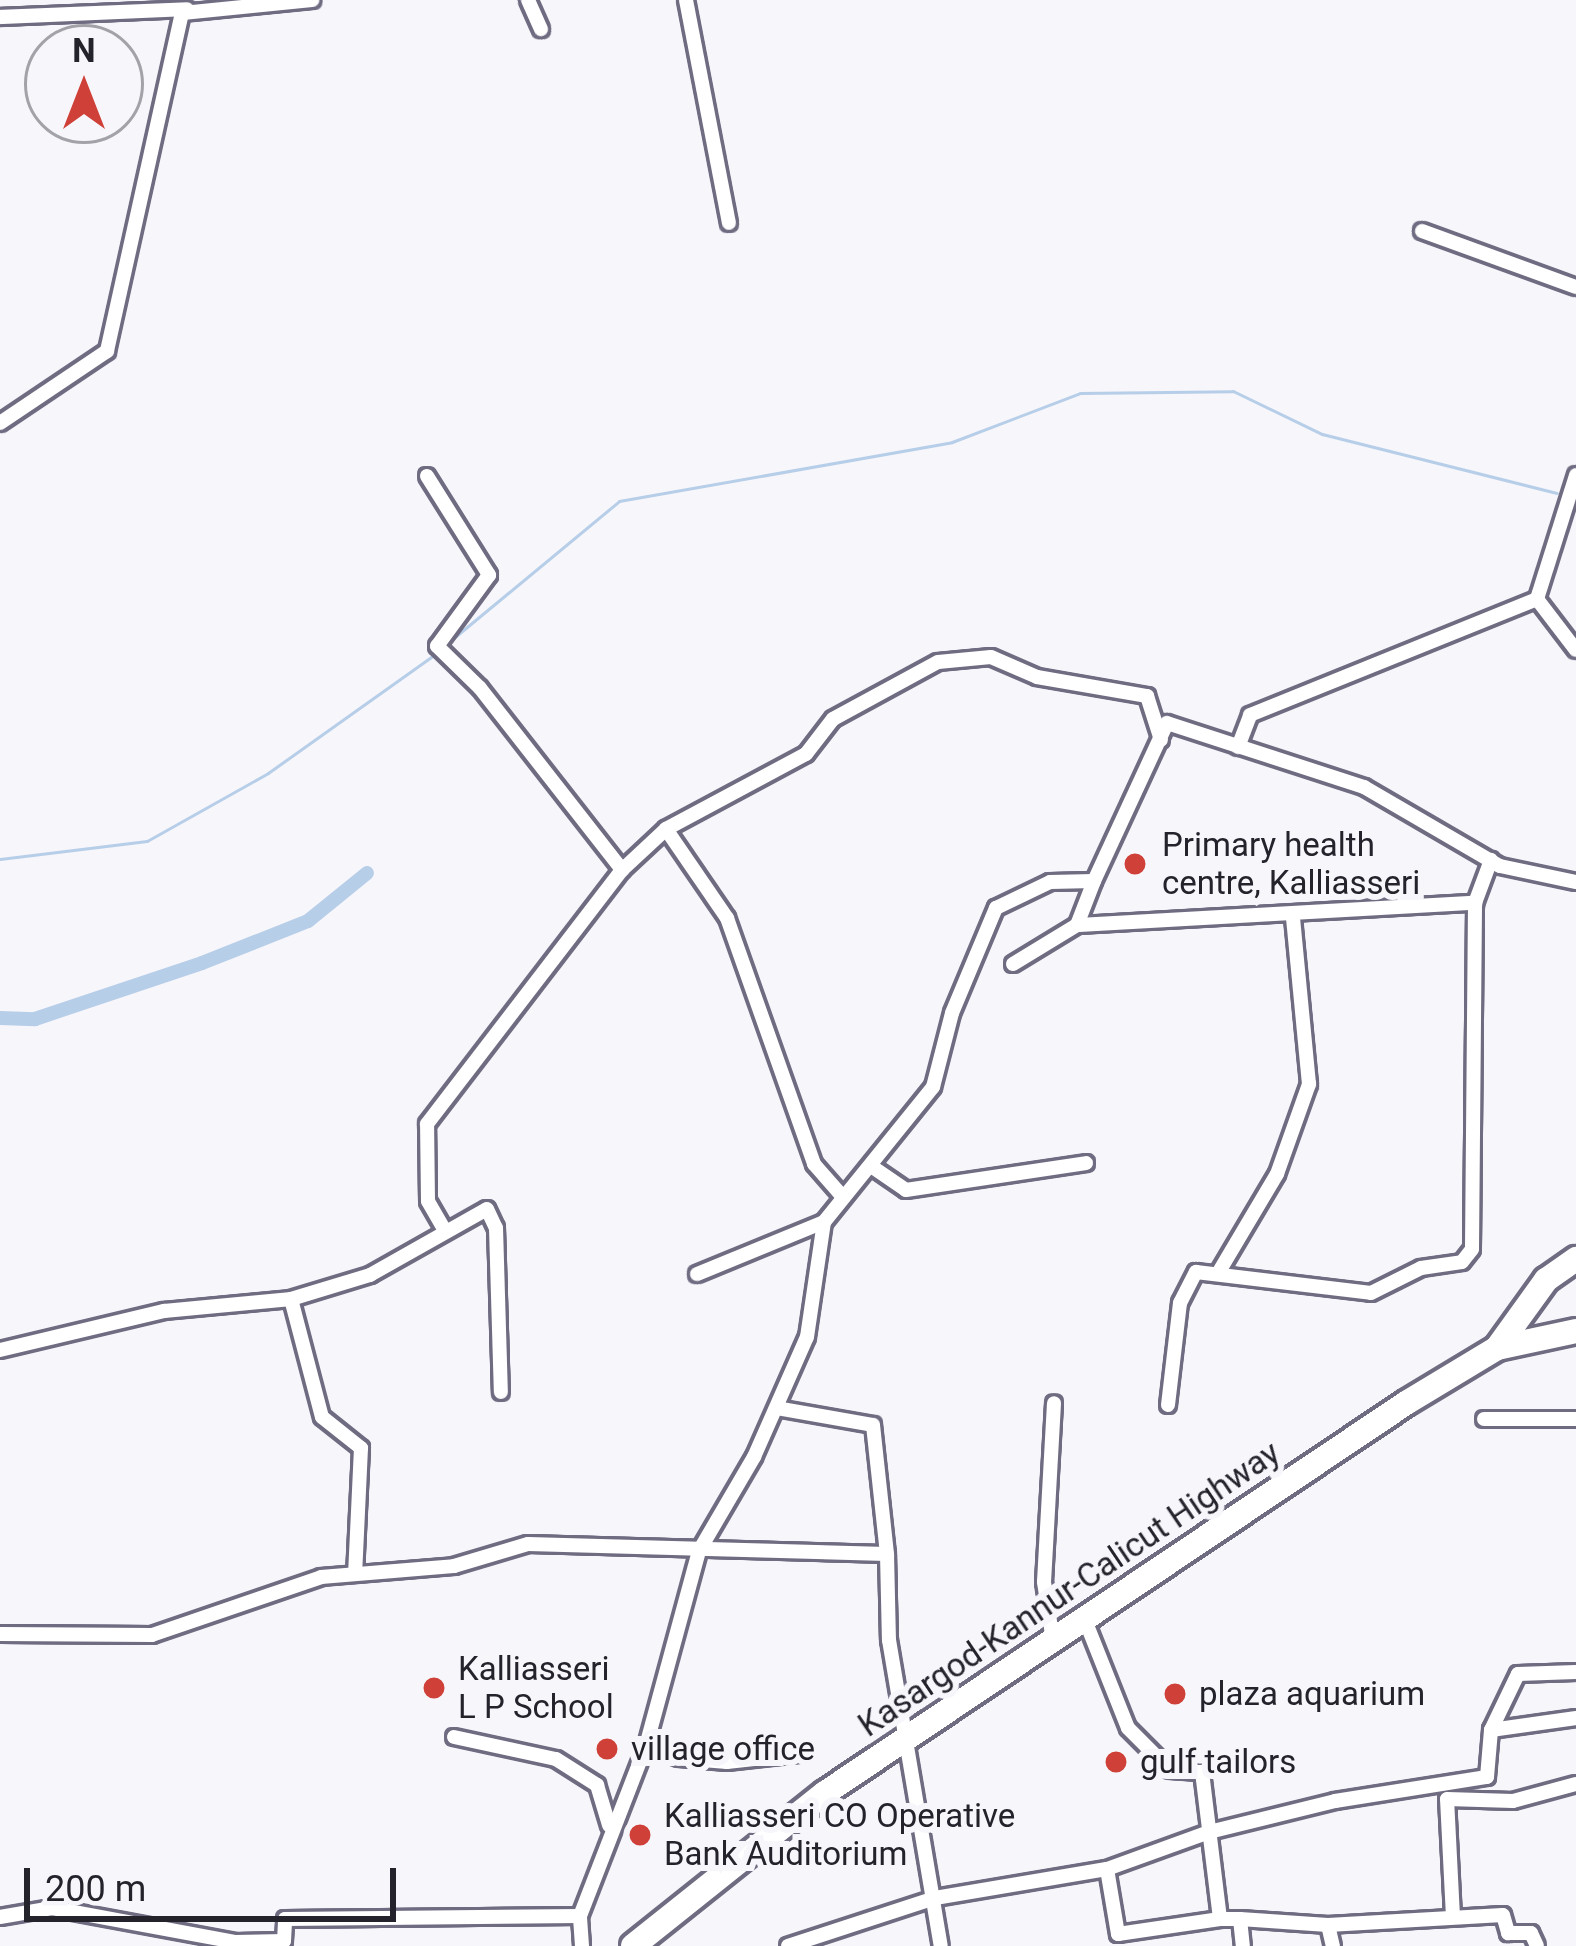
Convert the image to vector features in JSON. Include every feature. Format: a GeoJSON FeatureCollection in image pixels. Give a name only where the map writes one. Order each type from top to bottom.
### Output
{"type":"FeatureCollection","features":[{"type":"Feature","properties":{"kind":"highway","name":"Kasargod-Kannur-Calicut Highway"},"geometry":{"type":"LineString","coordinates":[[633,1946],[791,1819],[1497,1348],[1546,1280],[1576,1259]]}},
{"type":"Feature","properties":{"kind":"highway","name":"Kasargod-Kannur-Calicut Highway"},"geometry":{"type":"LineString","coordinates":[[1497,1348],[1576,1331]]}},
{"type":"Feature","properties":{"kind":"street"},"geometry":{"type":"LineString","coordinates":[[0,17],[312,0]]}},
{"type":"Feature","properties":{"kind":"street"},"geometry":{"type":"LineString","coordinates":[[528,0],[541,29]]}},
{"type":"Feature","properties":{"kind":"street"},"geometry":{"type":"LineString","coordinates":[[686,0],[729,224]]}},
{"type":"Feature","properties":{"kind":"street"},"geometry":{"type":"LineString","coordinates":[[0,423],[107,351],[182,13],[189,9]]}},
{"type":"Feature","properties":{"kind":"street"},"geometry":{"type":"LineString","coordinates":[[1422,231],[1576,287]]}},
{"type":"Feature","properties":{"kind":"street"},"geometry":{"type":"LineString","coordinates":[[1537,599],[1576,475]]}},
{"type":"Feature","properties":{"kind":"street"},"geometry":{"type":"LineString","coordinates":[[427,476],[489,575],[442,651],[622,870]]}},
{"type":"Feature","properties":{"kind":"street"},"geometry":{"type":"LineString","coordinates":[[1537,599],[1576,650]]}},
{"type":"Feature","properties":{"kind":"street"},"geometry":{"type":"LineString","coordinates":[[1238,747],[1250,715],[1537,599]]}},
{"type":"Feature","properties":{"kind":"street"},"geometry":{"type":"LineString","coordinates":[[444,1229],[428,1201],[427,1124],[622,870],[666,829],[806,754],[833,719],[938,662],[991,657],[1036,677],[1148,696],[1161,740]]}},
{"type":"Feature","properties":{"kind":"street"},"geometry":{"type":"LineString","coordinates":[[1077,926],[1167,723],[1364,787],[1490,860],[1548,881],[1576,881]]}},
{"type":"Feature","properties":{"kind":"street"},"geometry":{"type":"LineString","coordinates":[[666,829],[727,918],[814,1164],[843,1197]]}},
{"type":"Feature","properties":{"kind":"street"},"geometry":{"type":"LineString","coordinates":[[1168,1405],[1180,1303],[1196,1272],[1220,1270],[1371,1292],[1421,1268],[1462,1262],[1472,1249],[1474,902],[1490,860]]}},
{"type":"Feature","properties":{"kind":"street"},"geometry":{"type":"LineString","coordinates":[[582,1946],[580,1916],[609,1825],[646,1746],[700,1551],[777,1408],[807,1337],[824,1222],[933,1087],[952,1013],[996,908],[1050,881],[1094,881]]}},
{"type":"Feature","properties":{"kind":"street"},"geometry":{"type":"LineString","coordinates":[[1013,964],[1077,926],[1293,918],[1474,902]]}},
{"type":"Feature","properties":{"kind":"street"},"geometry":{"type":"LineString","coordinates":[[1220,1270],[1277,1174],[1310,1084],[1293,918]]}},
{"type":"Feature","properties":{"kind":"street"},"geometry":{"type":"LineString","coordinates":[[871,1166],[906,1190],[1087,1163]]}},
{"type":"Feature","properties":{"kind":"street"},"geometry":{"type":"LineString","coordinates":[[0,1350],[164,1311],[291,1299],[370,1275],[444,1229],[487,1209],[496,1228],[501,1392]]}},
{"type":"Feature","properties":{"kind":"street"},"geometry":{"type":"LineString","coordinates":[[698,1274],[824,1222]]}},
{"type":"Feature","properties":{"kind":"street"},"geometry":{"type":"LineString","coordinates":[[291,1299],[322,1417],[361,1448],[355,1574]]}},
{"type":"Feature","properties":{"kind":"street"},"geometry":{"type":"LineString","coordinates":[[1054,1402],[1044,1582],[1054,1641]]}},
{"type":"Feature","properties":{"kind":"street"},"geometry":{"type":"LineString","coordinates":[[777,1408],[872,1425],[887,1554],[889,1640],[941,1946]]}},
{"type":"Feature","properties":{"kind":"street"},"geometry":{"type":"LineString","coordinates":[[1484,1419],[1576,1419]]}},
{"type":"Feature","properties":{"kind":"street"},"geometry":{"type":"LineString","coordinates":[[0,1634],[152,1635],[321,1577],[454,1566],[528,1544],[887,1554]]}},
{"type":"Feature","properties":{"kind":"street"},"geometry":{"type":"LineString","coordinates":[[1085,1620],[1128,1728],[1170,1770],[1202,1772],[1220,1919]]}},
{"type":"Feature","properties":{"kind":"street"},"geometry":{"type":"LineString","coordinates":[[788,1946],[934,1898],[1107,1869],[1209,1832],[1335,1801],[1487,1778],[1491,1730],[1518,1674],[1576,1672]]}},
{"type":"Feature","properties":{"kind":"street"},"geometry":{"type":"LineString","coordinates":[[1491,1730],[1576,1718]]}},
{"type":"Feature","properties":{"kind":"street"},"geometry":{"type":"LineString","coordinates":[[454,1737],[556,1759],[597,1785],[609,1825]]}},
{"type":"Feature","properties":{"kind":"street"},"geometry":{"type":"LineString","coordinates":[[646,1746],[727,1762],[799,1754]]}},
{"type":"Feature","properties":{"kind":"street"},"geometry":{"type":"LineString","coordinates":[[1453,1917],[1447,1799],[1513,1801],[1576,1784]]}},
{"type":"Feature","properties":{"kind":"street"},"geometry":{"type":"LineString","coordinates":[[1107,1869],[1119,1940],[1220,1919],[1328,1925],[1503,1915],[1508,1934],[1531,1933],[1537,1946]]}},
{"type":"Feature","properties":{"kind":"street"},"geometry":{"type":"LineString","coordinates":[[0,1917],[52,1908],[236,1942],[284,1941],[285,1919],[580,1916]]}},
{"type":"Feature","properties":{"kind":"street"},"geometry":{"type":"LineString","coordinates":[[1240,1918],[1243,1946]]}},
{"type":"Feature","properties":{"kind":"street"},"geometry":{"type":"LineString","coordinates":[[1328,1925],[1333,1946]]}},
{"type":"Feature","properties":{"kind":"waterway"},"geometry":{"type":"LineString","coordinates":[[444,646],[619,501],[952,442],[1080,393],[1233,391],[1322,434],[1557,493]]}},
{"type":"Feature","properties":{"kind":"waterway"},"geometry":{"type":"LineString","coordinates":[[0,859],[147,841],[268,773],[437,653]]}},
{"type":"Feature","properties":{"kind":"waterway"},"geometry":{"type":"LineString","coordinates":[[0,1018],[35,1019],[202,963],[308,921],[367,873]]}},
{"type":"Feature","properties":{"kind":"place","name":"Primary health centre, Kalliasseri"},"geometry":{"type":"Point","coordinates":[1135,864]}},
{"type":"Feature","properties":{"kind":"place","name":"Kalliasseri L P School"},"geometry":{"type":"Point","coordinates":[434,1688]}},
{"type":"Feature","properties":{"kind":"place","name":"plaza aquarium"},"geometry":{"type":"Point","coordinates":[1175,1694]}},
{"type":"Feature","properties":{"kind":"place","name":"village office"},"geometry":{"type":"Point","coordinates":[607,1749]}},
{"type":"Feature","properties":{"kind":"place","name":"gulf tailors"},"geometry":{"type":"Point","coordinates":[1116,1762]}},
{"type":"Feature","properties":{"kind":"place","name":"Kalliasseri CO Operative Bank Auditorium"},"geometry":{"type":"Point","coordinates":[640,1835]}}]}
